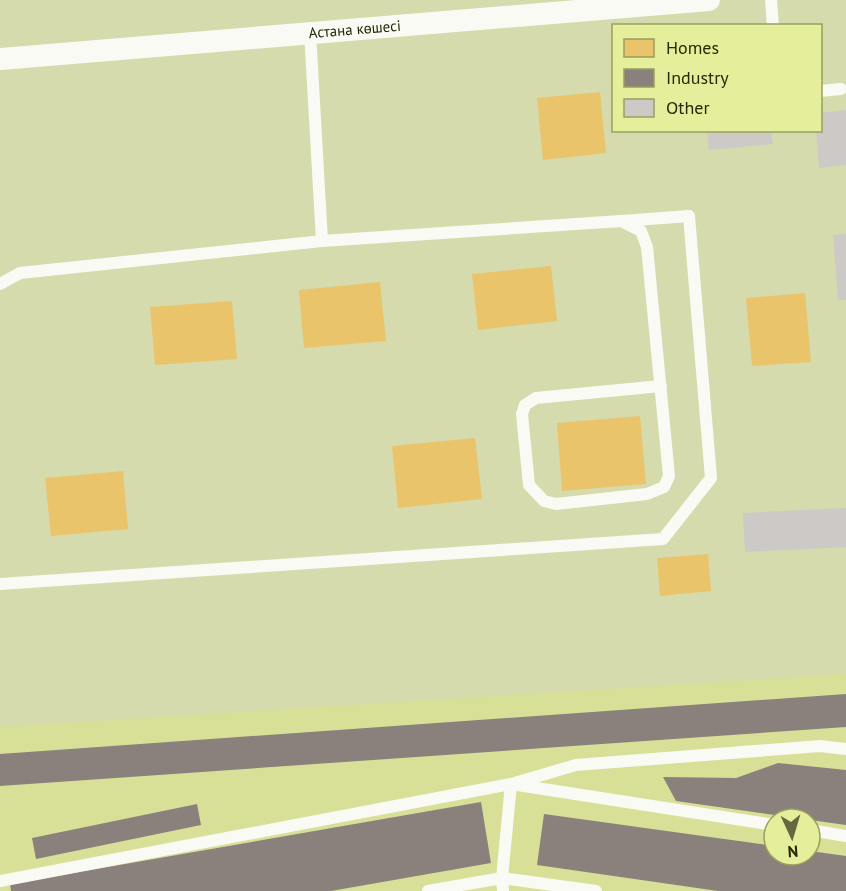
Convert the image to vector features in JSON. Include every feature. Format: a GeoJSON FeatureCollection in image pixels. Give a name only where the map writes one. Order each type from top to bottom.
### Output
{"type":"FeatureCollection","features":[{"type":"Feature","properties":{"kind":"street","name":"Астана көшесі"},"geometry":{"type":"LineString","coordinates":[[0,59],[709,0]]}},
{"type":"Feature","properties":{"kind":"lane"},"geometry":{"type":"LineString","coordinates":[[771,0],[774,24]]}},
{"type":"Feature","properties":{"kind":"lane"},"geometry":{"type":"LineString","coordinates":[[310,32],[322,241]]}},
{"type":"Feature","properties":{"kind":"lane"},"geometry":{"type":"LineString","coordinates":[[822,91],[841,89]]}},
{"type":"Feature","properties":{"kind":"lane"},"geometry":{"type":"LineString","coordinates":[[0,284],[20,273],[322,241],[689,216],[711,478],[663,539],[0,585]]}},
{"type":"Feature","properties":{"kind":"lane"},"geometry":{"type":"LineString","coordinates":[[621,221],[641,231],[647,247],[661,386],[669,476],[664,487],[647,494],[556,504],[544,501],[529,485],[522,414],[525,405],[536,398],[661,386]]}},
{"type":"Feature","properties":{"kind":"lane"},"geometry":{"type":"LineString","coordinates":[[0,891],[0,882],[510,784],[576,765],[820,746],[846,749]]}},
{"type":"Feature","properties":{"kind":"lane"},"geometry":{"type":"LineString","coordinates":[[510,784],[762,823]]}},
{"type":"Feature","properties":{"kind":"lane"},"geometry":{"type":"LineString","coordinates":[[504,891],[502,878],[510,784]]}},
{"type":"Feature","properties":{"kind":"lane"},"geometry":{"type":"LineString","coordinates":[[822,832],[846,836]]}},
{"type":"Feature","properties":{"kind":"lane"},"geometry":{"type":"LineString","coordinates":[[428,891],[502,878],[596,891]]}},
{"type":"Feature","properties":{"kind":"shaded area"},"geometry":{"type":"Polygon","coordinates":[[[846,674],[846,891],[0,891],[0,727],[846,674]]]}},
{"type":"Feature","properties":{"kind":"building: Homes"},"geometry":{"type":"Polygon","coordinates":[[[600,92],[606,153],[543,160],[537,98],[600,92]]]}},
{"type":"Feature","properties":{"kind":"building: Homes"},"geometry":{"type":"Polygon","coordinates":[[[551,266],[557,321],[478,330],[472,274],[551,266]]]}},
{"type":"Feature","properties":{"kind":"building: Homes"},"geometry":{"type":"Polygon","coordinates":[[[380,282],[386,341],[304,348],[299,290],[380,282]]]}},
{"type":"Feature","properties":{"kind":"building: Homes"},"geometry":{"type":"Polygon","coordinates":[[[805,293],[811,362],[752,366],[746,298],[805,293]]]}},
{"type":"Feature","properties":{"kind":"building: Homes"},"geometry":{"type":"Polygon","coordinates":[[[232,301],[237,359],[155,365],[150,307],[232,301]]]}},
{"type":"Feature","properties":{"kind":"building: Homes"},"geometry":{"type":"Polygon","coordinates":[[[640,416],[646,484],[562,491],[557,423],[640,416]]]}},
{"type":"Feature","properties":{"kind":"building: Homes"},"geometry":{"type":"Polygon","coordinates":[[[475,438],[482,499],[398,508],[392,446],[475,438]]]}},
{"type":"Feature","properties":{"kind":"building: Homes"},"geometry":{"type":"Polygon","coordinates":[[[123,471],[128,529],[51,536],[45,478],[123,471]]]}},
{"type":"Feature","properties":{"kind":"building: Homes"},"geometry":{"type":"Polygon","coordinates":[[[708,554],[711,591],[660,596],[657,558],[708,554]]]}},
{"type":"Feature","properties":{"kind":"building: Industry"},"geometry":{"type":"Polygon","coordinates":[[[846,694],[846,727],[0,786],[0,754],[846,694]]]}},
{"type":"Feature","properties":{"kind":"building: Industry"},"geometry":{"type":"Polygon","coordinates":[[[778,763],[846,770],[846,825],[822,822],[822,807],[762,807],[762,813],[676,801],[663,777],[736,778],[778,763]]]}},
{"type":"Feature","properties":{"kind":"building: Industry"},"geometry":{"type":"Polygon","coordinates":[[[481,802],[491,863],[331,891],[11,891],[10,884],[481,802]]]}},
{"type":"Feature","properties":{"kind":"building: Industry"},"geometry":{"type":"Polygon","coordinates":[[[197,804],[201,825],[36,859],[32,838],[197,804]]]}},
{"type":"Feature","properties":{"kind":"building: Industry"},"geometry":{"type":"Polygon","coordinates":[[[544,814],[762,844],[762,867],[822,867],[822,853],[846,856],[846,891],[718,891],[537,865],[544,814]]]}},
{"type":"Feature","properties":{"kind":"building: Other"},"geometry":{"type":"Polygon","coordinates":[[[846,110],[846,165],[819,168],[816,132],[822,132],[822,113],[846,110]]]}},
{"type":"Feature","properties":{"kind":"building: Other"},"geometry":{"type":"Polygon","coordinates":[[[707,132],[771,132],[773,144],[709,150],[707,132]]]}},
{"type":"Feature","properties":{"kind":"building: Other"},"geometry":{"type":"Polygon","coordinates":[[[846,234],[846,300],[838,300],[833,235],[846,234]]]}},
{"type":"Feature","properties":{"kind":"building: Other"},"geometry":{"type":"Polygon","coordinates":[[[846,508],[846,547],[745,552],[743,513],[846,508]]]}}]}
